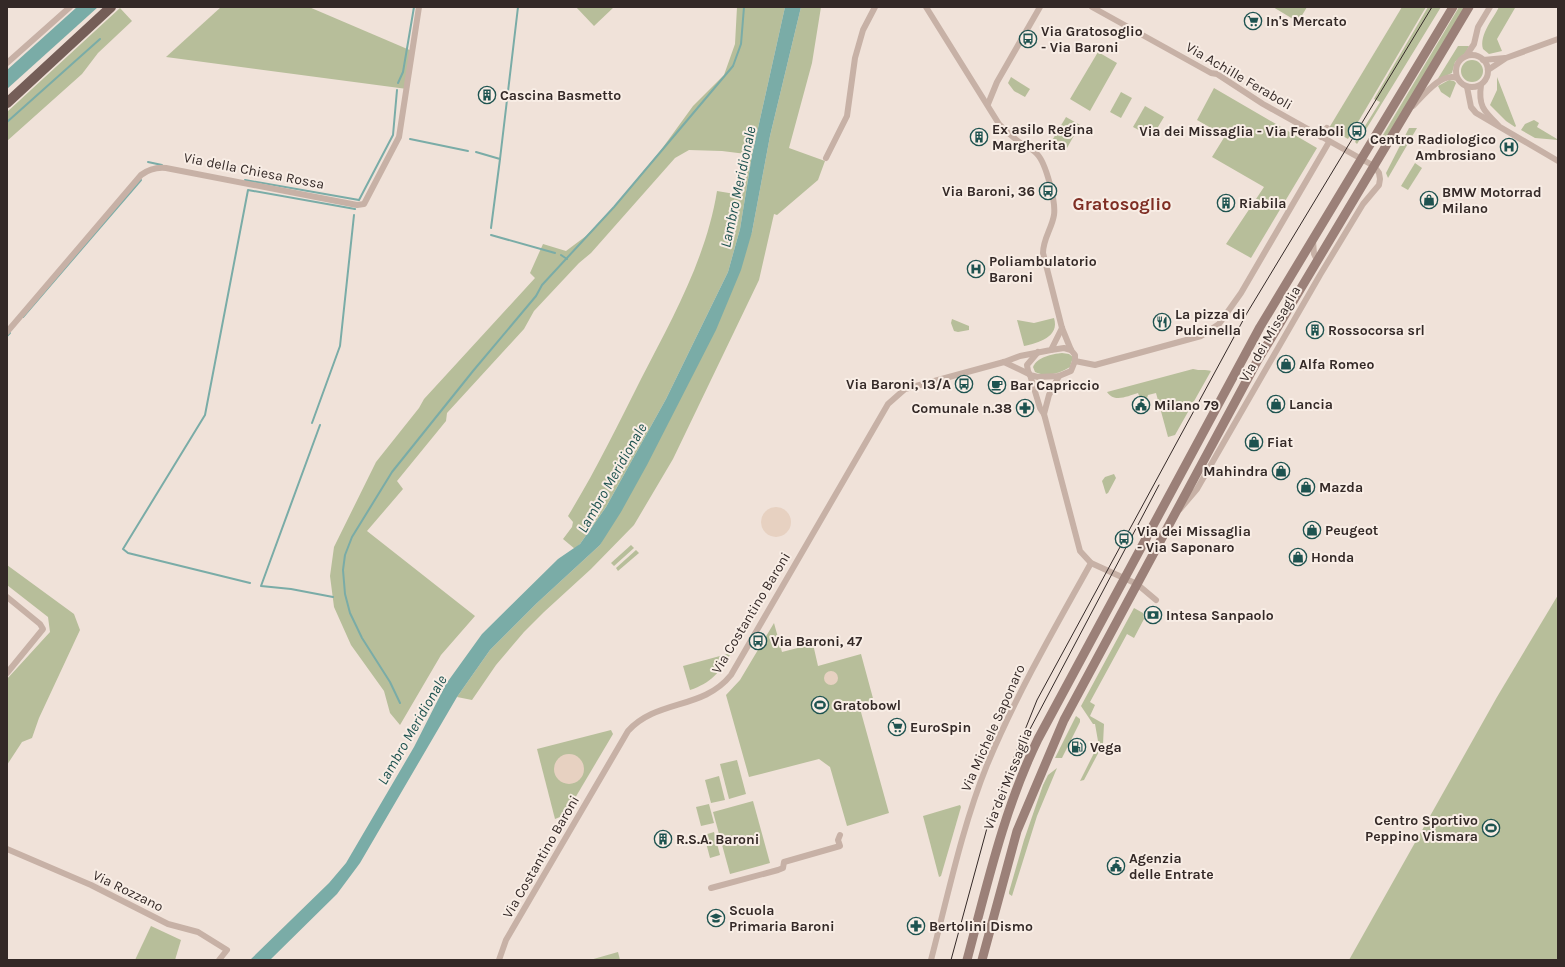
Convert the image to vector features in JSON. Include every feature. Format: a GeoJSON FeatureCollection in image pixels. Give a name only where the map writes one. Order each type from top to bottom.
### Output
{"type":"FeatureCollection","features":[{"type":"Feature","properties":{"kind":"main road"},"geometry":{"type":"LineString","coordinates":[[7,103],[111,7]]}},
{"type":"Feature","properties":{"kind":"main road","name":"Via dei Missaglia"},"geometry":{"type":"LineString","coordinates":[[967,960],[998,842],[1029,758],[1064,688],[1260,327],[1453,7]]}},
{"type":"Feature","properties":{"kind":"main road","name":"Via dei Missaglia"},"geometry":{"type":"LineString","coordinates":[[982,960],[1017,831],[1041,771],[1064,720],[1255,365],[1321,264],[1374,166],[1469,7]]}},
{"type":"Feature","properties":{"kind":"street"},"geometry":{"type":"LineString","coordinates":[[7,63],[70,7]]}},
{"type":"Feature","properties":{"kind":"street","name":"Via della Chiesa Rossa"},"geometry":{"type":"LineString","coordinates":[[7,332],[141,175],[147,170],[157,167],[166,168],[358,205],[364,204],[399,137],[419,7]]}},
{"type":"Feature","properties":{"kind":"street"},"geometry":{"type":"LineString","coordinates":[[826,158],[847,116],[855,58],[863,30],[875,7]]}},
{"type":"Feature","properties":{"kind":"street"},"geometry":{"type":"LineString","coordinates":[[926,7],[988,104],[998,124],[1008,134],[1036,152],[1042,161],[1053,195],[1053,219],[1044,241],[1043,253],[1062,328],[1071,350],[1076,355],[1076,361],[1070,371],[1048,378],[1030,374],[1004,362]]}},
{"type":"Feature","properties":{"kind":"street"},"geometry":{"type":"LineString","coordinates":[[988,104],[997,82],[1040,7]]}},
{"type":"Feature","properties":{"kind":"street","name":"Via Achille Feraboli"},"geometry":{"type":"LineString","coordinates":[[1092,7],[1211,74],[1217,74],[1260,102],[1374,166]]}},
{"type":"Feature","properties":{"kind":"street"},"geometry":{"type":"LineString","coordinates":[[1481,85],[1473,88],[1467,87],[1460,83],[1456,72],[1457,64],[1466,56],[1474,44],[1478,27],[1490,7]]}},
{"type":"Feature","properties":{"kind":"street"},"geometry":{"type":"LineString","coordinates":[[1501,127],[1481,105],[1479,96],[1481,85],[1486,78],[1488,70],[1506,58],[1558,39]]}},
{"type":"Feature","properties":{"kind":"street"},"geometry":{"type":"LineString","coordinates":[[1474,44],[1488,70]]}},
{"type":"Feature","properties":{"kind":"street"},"geometry":{"type":"LineString","coordinates":[[1466,56],[1481,58],[1506,58]]}},
{"type":"Feature","properties":{"kind":"street"},"geometry":{"type":"LineString","coordinates":[[1408,111],[1436,84],[1449,77],[1457,78]]}},
{"type":"Feature","properties":{"kind":"street"},"geometry":{"type":"LineString","coordinates":[[1467,87],[1471,107],[1476,113],[1487,121],[1501,127],[1558,161]]}},
{"type":"Feature","properties":{"kind":"street"},"geometry":{"type":"LineString","coordinates":[[1320,137],[1326,128]]}},
{"type":"Feature","properties":{"kind":"street"},"geometry":{"type":"LineString","coordinates":[[1076,361],[1095,365],[1201,336],[1219,324],[1241,293],[1329,142]]}},
{"type":"Feature","properties":{"kind":"street","name":"Via dei Missaglia"},"geometry":{"type":"LineString","coordinates":[[1321,264],[1362,204],[1380,182],[1379,173],[1374,166]]}},
{"type":"Feature","properties":{"kind":"street"},"geometry":{"type":"LineString","coordinates":[[1313,241],[1314,254],[1321,264]]}},
{"type":"Feature","properties":{"kind":"street"},"geometry":{"type":"LineString","coordinates":[[1051,350],[1062,328]]}},
{"type":"Feature","properties":{"kind":"street","name":"Via Costantino Baroni"},"geometry":{"type":"LineString","coordinates":[[499,960],[506,940],[628,731],[647,715],[710,694],[721,686],[730,675],[888,404],[905,390],[1004,362],[1020,356],[1064,348],[1071,350]]}},
{"type":"Feature","properties":{"kind":"street"},"geometry":{"type":"LineString","coordinates":[[1038,352],[1027,365],[1040,408],[1044,414],[1080,551],[1091,563],[1125,577],[1137,584],[1156,600]]}},
{"type":"Feature","properties":{"kind":"street"},"geometry":{"type":"LineString","coordinates":[[1044,414],[1049,395],[1058,376]]}},
{"type":"Feature","properties":{"kind":"street","name":"Via Michele Saponaro"},"geometry":{"type":"LineString","coordinates":[[931,960],[973,806],[988,764],[1034,665],[1091,563]]}},
{"type":"Feature","properties":{"kind":"street"},"geometry":{"type":"LineString","coordinates":[[7,597],[40,624],[43,629],[7,673]]}},
{"type":"Feature","properties":{"kind":"street"},"geometry":{"type":"LineString","coordinates":[[711,888],[778,870],[783,868],[784,862],[840,846],[838,840],[840,835]]}},
{"type":"Feature","properties":{"kind":"street","name":"Via Rozzano"},"geometry":{"type":"LineString","coordinates":[[7,849],[91,885],[168,924],[198,932],[227,950],[219,960]]}},
{"type":"Feature","properties":{"kind":"green space"},"geometry":{"type":"Polygon","coordinates":[[[221,7],[309,7],[412,51],[407,89],[166,57],[221,7]]]}},
{"type":"Feature","properties":{"kind":"green space"},"geometry":{"type":"Polygon","coordinates":[[[576,7],[614,7],[594,26],[576,7]]]}},
{"type":"Feature","properties":{"kind":"green space"},"geometry":{"type":"Polygon","coordinates":[[[737,7],[785,7],[752,155],[740,229],[728,272],[666,399],[606,507],[580,544],[575,549],[563,539],[572,527],[573,522],[568,516],[606,448],[676,311],[705,241],[717,191],[735,194],[746,154],[722,151],[689,150],[675,158],[591,253],[579,263],[534,311],[524,329],[447,413],[446,421],[397,481],[403,489],[367,531],[475,616],[441,655],[400,725],[390,713],[384,691],[351,645],[334,607],[330,576],[334,547],[376,462],[419,408],[424,399],[535,278],[530,273],[543,244],[566,251],[586,236],[614,207],[661,150],[693,106],[724,75],[735,44],[737,7]]]}},
{"type":"Feature","properties":{"kind":"green space"},"geometry":{"type":"Polygon","coordinates":[[[801,7],[821,7],[812,63],[789,148],[825,161],[818,180],[777,215],[774,214],[759,280],[673,459],[634,525],[591,569],[524,632],[496,665],[472,700],[457,697],[490,650],[537,603],[600,545],[752,232],[770,136],[801,7]]]}},
{"type":"Feature","properties":{"kind":"green space"},"geometry":{"type":"Polygon","coordinates":[[[1273,7],[1307,7],[1298,22],[1273,7]]]}},
{"type":"Feature","properties":{"kind":"green space"},"geometry":{"type":"Polygon","coordinates":[[[1402,7],[1426,7],[1348,139],[1329,128],[1402,7]]]}},
{"type":"Feature","properties":{"kind":"green space"},"geometry":{"type":"Polygon","coordinates":[[[1428,7],[1441,7],[1357,144],[1355,142],[1380,102],[1374,99],[1428,7]]]}},
{"type":"Feature","properties":{"kind":"green space"},"geometry":{"type":"Polygon","coordinates":[[[1459,7],[1465,7],[1384,143],[1380,140],[1459,7]]]}},
{"type":"Feature","properties":{"kind":"green space"},"geometry":{"type":"Polygon","coordinates":[[[1499,7],[1518,7],[1515,8],[1497,39],[1502,51],[1489,54],[1483,49],[1483,38],[1487,27],[1499,7]]]}},
{"type":"Feature","properties":{"kind":"green space"},"geometry":{"type":"Polygon","coordinates":[[[120,8],[132,21],[98,53],[82,74],[7,141],[7,112],[120,8]]]}},
{"type":"Feature","properties":{"kind":"green space"},"geometry":{"type":"Polygon","coordinates":[[[1458,46],[1469,46],[1466,52],[1455,62],[1452,73],[1437,80],[1458,46]]]}},
{"type":"Feature","properties":{"kind":"green space"},"geometry":{"type":"Polygon","coordinates":[[[1098,52],[1117,63],[1090,111],[1070,99],[1098,52]]]}},
{"type":"Feature","properties":{"kind":"green space"},"geometry":{"type":"Polygon","coordinates":[[[1472,60],[1476,61],[1482,67],[1482,75],[1476,81],[1472,82],[1468,81],[1462,75],[1461,71],[1462,67],[1468,61],[1472,60]]]}},
{"type":"Feature","properties":{"kind":"green space"},"geometry":{"type":"Polygon","coordinates":[[[1011,77],[1030,89],[1025,97],[1014,91],[1008,83],[1011,77]]]}},
{"type":"Feature","properties":{"kind":"green space"},"geometry":{"type":"Polygon","coordinates":[[[1497,77],[1516,126],[1515,127],[1506,121],[1490,105],[1497,90],[1497,77]]]}},
{"type":"Feature","properties":{"kind":"green space"},"geometry":{"type":"Polygon","coordinates":[[[1449,80],[1456,83],[1450,98],[1441,92],[1438,86],[1449,80]]]}},
{"type":"Feature","properties":{"kind":"green space"},"geometry":{"type":"Polygon","coordinates":[[[1214,88],[1317,148],[1251,258],[1226,244],[1264,187],[1212,157],[1225,136],[1197,120],[1214,88]]]}},
{"type":"Feature","properties":{"kind":"green space"},"geometry":{"type":"Polygon","coordinates":[[[1121,92],[1132,98],[1121,118],[1110,112],[1121,92]]]}},
{"type":"Feature","properties":{"kind":"green space"},"geometry":{"type":"Polygon","coordinates":[[[1145,106],[1164,117],[1152,137],[1133,127],[1145,106]]]}},
{"type":"Feature","properties":{"kind":"green space"},"geometry":{"type":"Polygon","coordinates":[[[1066,117],[1080,125],[1067,148],[1053,139],[1066,117]]]}},
{"type":"Feature","properties":{"kind":"green space"},"geometry":{"type":"Polygon","coordinates":[[[1534,120],[1539,123],[1537,127],[1557,139],[1558,138],[1558,140],[1535,138],[1521,130],[1525,124],[1534,120]]]}},
{"type":"Feature","properties":{"kind":"green space"},"geometry":{"type":"Polygon","coordinates":[[[1409,128],[1417,128],[1388,178],[1386,173],[1409,128]]]}},
{"type":"Feature","properties":{"kind":"green space"},"geometry":{"type":"Polygon","coordinates":[[[1415,163],[1422,168],[1408,190],[1401,186],[1415,163]]]}},
{"type":"Feature","properties":{"kind":"green space"},"geometry":{"type":"Polygon","coordinates":[[[1054,318],[1055,325],[1051,334],[1041,341],[1024,346],[1017,320],[1034,323],[1054,318]]]}},
{"type":"Feature","properties":{"kind":"green space"},"geometry":{"type":"Polygon","coordinates":[[[952,319],[969,326],[969,330],[958,332],[954,331],[951,323],[952,319]]]}},
{"type":"Feature","properties":{"kind":"green space"},"geometry":{"type":"Polygon","coordinates":[[[1062,353],[1069,354],[1073,357],[1070,367],[1049,375],[1035,372],[1033,367],[1041,358],[1062,353]]]}},
{"type":"Feature","properties":{"kind":"green space"},"geometry":{"type":"Polygon","coordinates":[[[1193,369],[1211,371],[1175,435],[1168,437],[1156,393],[1148,395],[1147,398],[1140,398],[1138,393],[1117,398],[1113,397],[1107,392],[1193,369]]]}},
{"type":"Feature","properties":{"kind":"green space"},"geometry":{"type":"Polygon","coordinates":[[[1114,474],[1116,478],[1106,494],[1102,481],[1105,477],[1114,474]]]}},
{"type":"Feature","properties":{"kind":"green space"},"geometry":{"type":"Polygon","coordinates":[[[631,545],[634,548],[614,566],[611,563],[631,545]]]}},
{"type":"Feature","properties":{"kind":"green space"},"geometry":{"type":"Polygon","coordinates":[[[636,550],[639,553],[618,571],[616,568],[636,550]]]}},
{"type":"Feature","properties":{"kind":"green space"},"geometry":{"type":"Polygon","coordinates":[[[7,565],[74,614],[80,630],[39,718],[32,738],[22,742],[7,765],[7,679],[50,632],[48,617],[7,585],[7,565]]]}},
{"type":"Feature","properties":{"kind":"green space","name":"Centro Sportivo Peppino Vismara"},"geometry":{"type":"Polygon","coordinates":[[[1558,595],[1558,960],[1349,960],[1497,697],[1558,595]]]}},
{"type":"Feature","properties":{"kind":"green space"},"geometry":{"type":"Polygon","coordinates":[[[1134,608],[1143,613],[1144,619],[1134,638],[1127,634],[1090,702],[1095,705],[1090,716],[1104,724],[1103,744],[1084,780],[1080,781],[1097,747],[1096,742],[1098,741],[1095,724],[1093,724],[1081,706],[1134,608]]]}},
{"type":"Feature","properties":{"kind":"green space"},"geometry":{"type":"Polygon","coordinates":[[[774,623],[782,652],[813,644],[818,666],[861,654],[874,702],[859,705],[889,813],[847,826],[830,767],[819,759],[749,777],[726,695],[740,680],[774,623]]]}},
{"type":"Feature","properties":{"kind":"green space"},"geometry":{"type":"Polygon","coordinates":[[[731,653],[723,666],[714,676],[704,684],[690,690],[683,666],[731,653]]]}},
{"type":"Feature","properties":{"kind":"green space"},"geometry":{"type":"Polygon","coordinates":[[[1076,716],[1080,719],[1080,722],[1062,758],[1055,758],[1076,716]]]}},
{"type":"Feature","properties":{"kind":"green space"},"geometry":{"type":"Polygon","coordinates":[[[611,730],[613,734],[565,815],[555,819],[537,749],[611,730]]]}},
{"type":"Feature","properties":{"kind":"green space"},"geometry":{"type":"Polygon","coordinates":[[[737,760],[746,794],[729,799],[720,764],[737,760]]]}},
{"type":"Feature","properties":{"kind":"green space"},"geometry":{"type":"Polygon","coordinates":[[[1057,768],[1037,816],[1012,896],[1009,892],[1024,840],[1043,785],[1048,775],[1057,768]]]}},
{"type":"Feature","properties":{"kind":"green space"},"geometry":{"type":"Polygon","coordinates":[[[719,776],[725,800],[711,803],[705,780],[719,776]]]}},
{"type":"Feature","properties":{"kind":"green space"},"geometry":{"type":"Polygon","coordinates":[[[753,801],[770,863],[730,874],[713,812],[753,801]]]}},
{"type":"Feature","properties":{"kind":"green space"},"geometry":{"type":"Polygon","coordinates":[[[709,804],[714,823],[701,826],[696,807],[709,804]]]}},
{"type":"Feature","properties":{"kind":"green space"},"geometry":{"type":"Polygon","coordinates":[[[960,805],[961,807],[941,876],[939,877],[923,816],[960,805]]]}},
{"type":"Feature","properties":{"kind":"green space"},"geometry":{"type":"Polygon","coordinates":[[[714,832],[720,855],[710,858],[704,835],[714,832]]]}},
{"type":"Feature","properties":{"kind":"green space"},"geometry":{"type":"Polygon","coordinates":[[[151,926],[181,940],[175,960],[135,960],[151,926]]]}},
{"type":"Feature","properties":{"kind":"green space"},"geometry":{"type":"Polygon","coordinates":[[[618,952],[620,960],[590,960],[618,952]]]}},
{"type":"Feature","properties":{"kind":"shaded area"},"geometry":{"type":"Polygon","coordinates":[[[776,507],[786,512],[791,522],[786,532],[776,537],[766,532],[761,522],[766,512],[776,507]]]}},
{"type":"Feature","properties":{"kind":"shaded area"},"geometry":{"type":"Polygon","coordinates":[[[831,671],[836,673],[838,678],[836,683],[831,685],[826,683],[824,678],[826,673],[831,671]]]}},
{"type":"Feature","properties":{"kind":"shaded area"},"geometry":{"type":"Polygon","coordinates":[[[569,754],[580,758],[584,769],[580,780],[569,784],[558,780],[554,769],[558,758],[569,754]]]}},
{"type":"Feature","properties":{"kind":"water"},"geometry":{"type":"Polygon","coordinates":[[[77,7],[98,7],[7,89],[7,70],[77,7]]]}},
{"type":"Feature","properties":{"kind":"water"},"geometry":{"type":"Polygon","coordinates":[[[785,7],[801,7],[770,136],[752,232],[741,270],[716,330],[647,465],[621,512],[600,545],[537,603],[490,650],[457,697],[360,863],[337,894],[270,960],[250,960],[329,883],[346,863],[414,747],[446,684],[482,634],[558,559],[580,544],[606,507],[666,399],[728,272],[740,229],[752,155],[785,7]]]}},
{"type":"Feature","properties":{"kind":"waterway"},"geometry":{"type":"LineString","coordinates":[[398,83],[403,72],[414,7]]}},
{"type":"Feature","properties":{"kind":"waterway"},"geometry":{"type":"LineString","coordinates":[[500,159],[518,7]]}},
{"type":"Feature","properties":{"kind":"waterway"},"geometry":{"type":"LineString","coordinates":[[400,703],[390,682],[362,638],[350,613],[345,594],[343,570],[345,555],[352,537],[392,472],[473,371],[536,296],[542,285],[614,207],[733,66],[741,44],[744,7]]}},
{"type":"Feature","properties":{"kind":"waterway"},"geometry":{"type":"LineString","coordinates":[[7,122],[100,39]]}},
{"type":"Feature","properties":{"kind":"waterway"},"geometry":{"type":"LineString","coordinates":[[245,180],[359,200],[393,135],[397,90]]}},
{"type":"Feature","properties":{"kind":"waterway"},"geometry":{"type":"LineString","coordinates":[[410,139],[468,151]]}},
{"type":"Feature","properties":{"kind":"waterway"},"geometry":{"type":"LineString","coordinates":[[476,152],[500,159],[491,228]]}},
{"type":"Feature","properties":{"kind":"waterway"},"geometry":{"type":"LineString","coordinates":[[148,162],[162,165]]}},
{"type":"Feature","properties":{"kind":"waterway"},"geometry":{"type":"LineString","coordinates":[[23,317],[141,180]]}},
{"type":"Feature","properties":{"kind":"waterway"},"geometry":{"type":"LineString","coordinates":[[250,583],[128,553],[123,549],[205,415],[248,190],[355,209]]}},
{"type":"Feature","properties":{"kind":"waterway"},"geometry":{"type":"LineString","coordinates":[[312,423],[340,346],[354,215]]}},
{"type":"Feature","properties":{"kind":"waterway"},"geometry":{"type":"LineString","coordinates":[[491,235],[555,253]]}},
{"type":"Feature","properties":{"kind":"waterway"},"geometry":{"type":"LineString","coordinates":[[561,255],[567,259]]}},
{"type":"Feature","properties":{"kind":"waterway"},"geometry":{"type":"LineString","coordinates":[[7,336],[10,333]]}},
{"type":"Feature","properties":{"kind":"waterway"},"geometry":{"type":"LineString","coordinates":[[320,425],[261,586],[291,589],[333,597]]}},
{"type":"Feature","properties":{"kind":"tram line"},"geometry":{"type":"LineString","coordinates":[[951,960],[990,817],[1037,700],[1247,313],[1432,7]]}},
{"type":"Feature","properties":{"kind":"tram line"},"geometry":{"type":"LineString","coordinates":[[1029,731],[1159,485]]}},
{"type":"Feature","properties":{"kind":"place","name":"In's Mercato"},"geometry":{"type":"Point","coordinates":[1253,21]}},
{"type":"Feature","properties":{"kind":"place","name":"Via Gratosoglio - Via Baroni"},"geometry":{"type":"Point","coordinates":[1028,39]}},
{"type":"Feature","properties":{"kind":"place","name":"Cascina Basmetto"},"geometry":{"type":"Point","coordinates":[487,95]}},
{"type":"Feature","properties":{"kind":"place","name":"Via dei Missaglia - Via Feraboli"},"geometry":{"type":"Point","coordinates":[1357,131]}},
{"type":"Feature","properties":{"kind":"place","name":"Ex asilo Regina Margherita"},"geometry":{"type":"Point","coordinates":[979,137]}},
{"type":"Feature","properties":{"kind":"place","name":"Centro Radiologico Ambrosiano"},"geometry":{"type":"Point","coordinates":[1509,147]}},
{"type":"Feature","properties":{"kind":"place","name":"Via Baroni, 36"},"geometry":{"type":"Point","coordinates":[1048,191]}},
{"type":"Feature","properties":{"kind":"place","name":"BMW Motorrad Milano"},"geometry":{"type":"Point","coordinates":[1429,200]}},
{"type":"Feature","properties":{"kind":"place","name":"Riabila"},"geometry":{"type":"Point","coordinates":[1226,203]}},
{"type":"Feature","properties":{"kind":"place","name":"Poliambulatorio Baroni"},"geometry":{"type":"Point","coordinates":[976,269]}},
{"type":"Feature","properties":{"kind":"place","name":"La pizza di Pulcinella"},"geometry":{"type":"Point","coordinates":[1162,322]}},
{"type":"Feature","properties":{"kind":"place","name":"Rossocorsa srl"},"geometry":{"type":"Point","coordinates":[1315,330]}},
{"type":"Feature","properties":{"kind":"place","name":"Alfa Romeo"},"geometry":{"type":"Point","coordinates":[1286,364]}},
{"type":"Feature","properties":{"kind":"place","name":"Via Baroni, 13/A"},"geometry":{"type":"Point","coordinates":[964,384]}},
{"type":"Feature","properties":{"kind":"place","name":"Bar Capriccio"},"geometry":{"type":"Point","coordinates":[997,385]}},
{"type":"Feature","properties":{"kind":"place","name":"Lancia"},"geometry":{"type":"Point","coordinates":[1276,404]}},
{"type":"Feature","properties":{"kind":"place","name":"Milano 79"},"geometry":{"type":"Point","coordinates":[1141,405]}},
{"type":"Feature","properties":{"kind":"place","name":"Comunale n.38"},"geometry":{"type":"Point","coordinates":[1025,408]}},
{"type":"Feature","properties":{"kind":"place","name":"Fiat"},"geometry":{"type":"Point","coordinates":[1254,442]}},
{"type":"Feature","properties":{"kind":"place","name":"Mahindra"},"geometry":{"type":"Point","coordinates":[1281,471]}},
{"type":"Feature","properties":{"kind":"place","name":"Mazda"},"geometry":{"type":"Point","coordinates":[1306,487]}},
{"type":"Feature","properties":{"kind":"place","name":"Peugeot"},"geometry":{"type":"Point","coordinates":[1312,530]}},
{"type":"Feature","properties":{"kind":"place","name":"Via dei Missaglia - Via Saponaro"},"geometry":{"type":"Point","coordinates":[1124,539]}},
{"type":"Feature","properties":{"kind":"place","name":"Honda"},"geometry":{"type":"Point","coordinates":[1298,557]}},
{"type":"Feature","properties":{"kind":"place","name":"Intesa Sanpaolo"},"geometry":{"type":"Point","coordinates":[1153,615]}},
{"type":"Feature","properties":{"kind":"place","name":"Via Baroni, 47"},"geometry":{"type":"Point","coordinates":[758,641]}},
{"type":"Feature","properties":{"kind":"place","name":"Gratobowl"},"geometry":{"type":"Point","coordinates":[820,705]}},
{"type":"Feature","properties":{"kind":"place","name":"EuroSpin"},"geometry":{"type":"Point","coordinates":[897,727]}},
{"type":"Feature","properties":{"kind":"place","name":"Vega"},"geometry":{"type":"Point","coordinates":[1077,747]}},
{"type":"Feature","properties":{"kind":"place","name":"Centro Sportivo Peppino Vismara"},"geometry":{"type":"Point","coordinates":[1491,828]}},
{"type":"Feature","properties":{"kind":"place","name":"R.S.A. Baroni"},"geometry":{"type":"Point","coordinates":[663,839]}},
{"type":"Feature","properties":{"kind":"place","name":"Agenzia delle Entrate"},"geometry":{"type":"Point","coordinates":[1116,866]}},
{"type":"Feature","properties":{"kind":"place","name":"Scuola Primaria Baroni"},"geometry":{"type":"Point","coordinates":[716,918]}},
{"type":"Feature","properties":{"kind":"place","name":"Bertolini Dismo"},"geometry":{"type":"Point","coordinates":[916,926]}},
{"type":"Feature","properties":{"kind":"district","name":"Gratosoglio"},"geometry":{"type":"Point","coordinates":[1122,204]}},
{"type":"Feature","properties":{"kind":"water label","name":"Lambro Meridionale"},"geometry":{"type":"Point","coordinates":[738,187]}},
{"type":"Feature","properties":{"kind":"water label","name":"Lambro Meridionale"},"geometry":{"type":"Point","coordinates":[612,478]}},
{"type":"Feature","properties":{"kind":"water label","name":"Lambro Meridionale"},"geometry":{"type":"Point","coordinates":[412,730]}}]}
